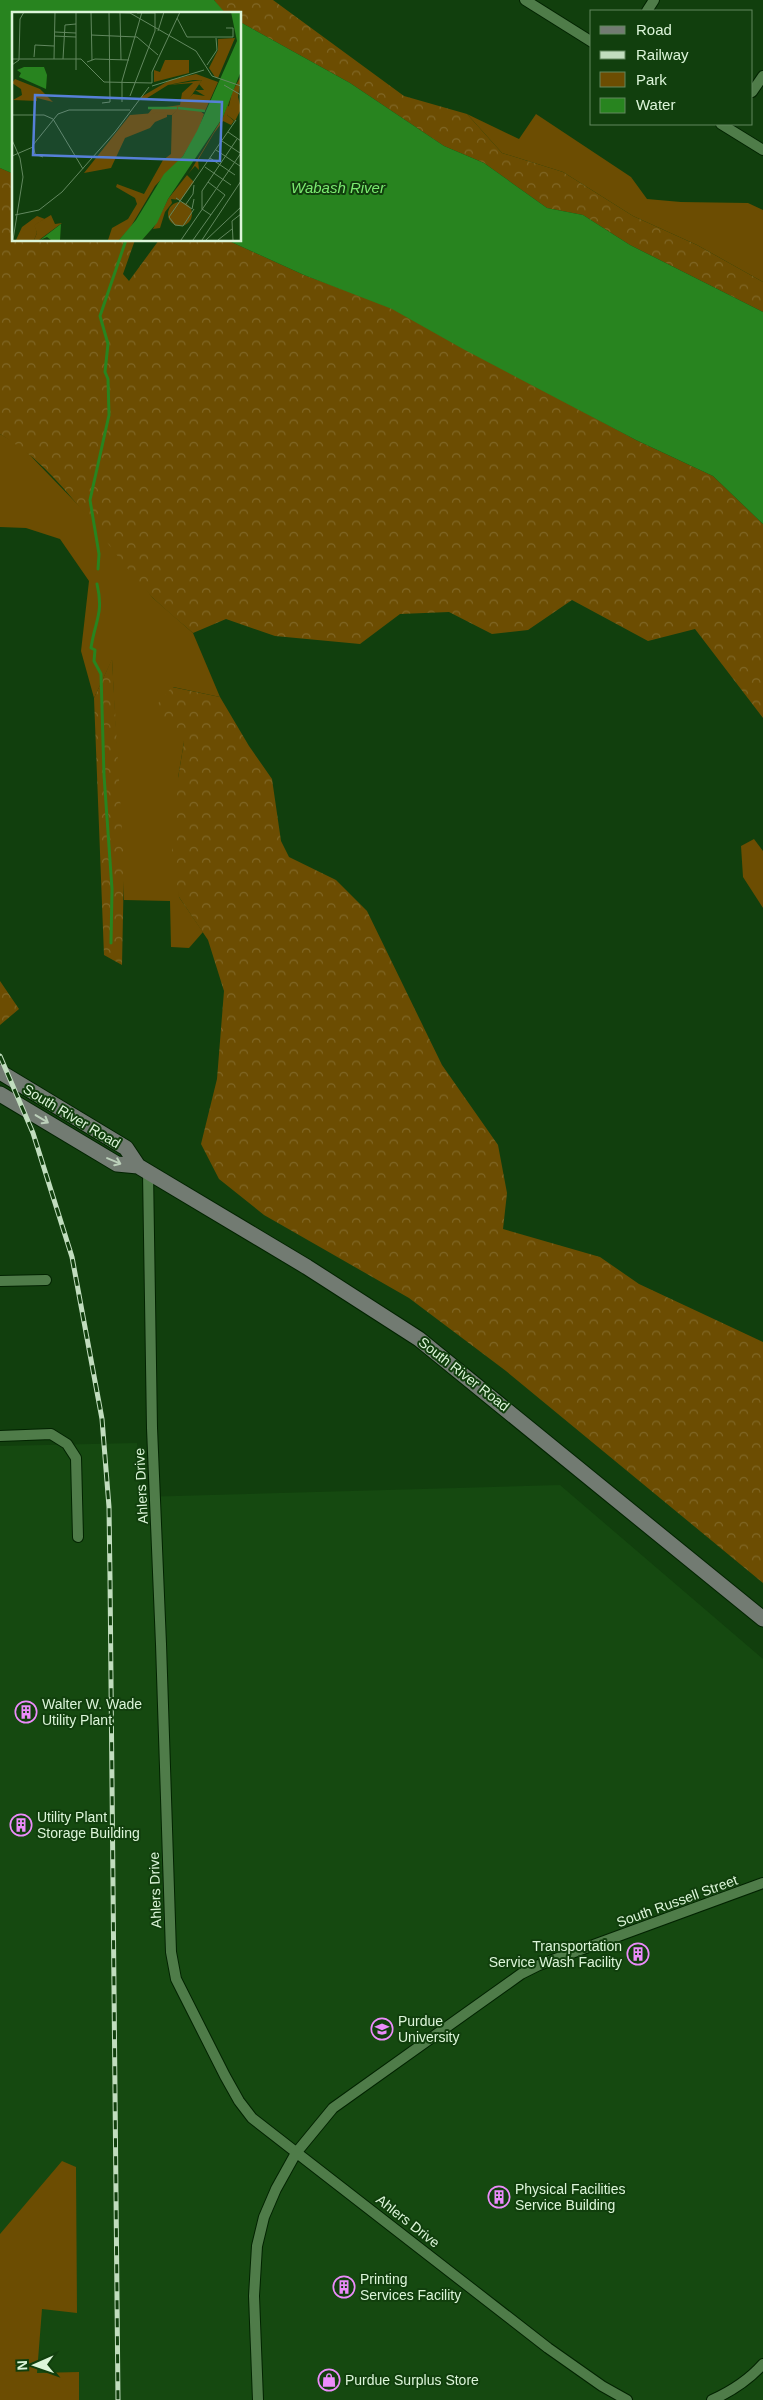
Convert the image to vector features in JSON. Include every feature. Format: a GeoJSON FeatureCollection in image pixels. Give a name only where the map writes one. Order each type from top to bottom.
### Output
{"type":"FeatureCollection","features":[{"type":"Feature","properties":{"kind":"main road","name":"South River Road"},"geometry":{"type":"LineString","coordinates":[[0,1072],[126,1148],[143,1169]]}},
{"type":"Feature","properties":{"kind":"main road","name":"South River Road"},"geometry":{"type":"LineString","coordinates":[[0,1094],[117,1164],[143,1169],[315,1272],[426,1344],[763,1619]]}},
{"type":"Feature","properties":{"kind":"street"},"geometry":{"type":"LineString","coordinates":[[525,0],[590,41]]}},
{"type":"Feature","properties":{"kind":"street"},"geometry":{"type":"LineString","coordinates":[[753,91],[763,76]]}},
{"type":"Feature","properties":{"kind":"street"},"geometry":{"type":"LineString","coordinates":[[726,125],[763,150]]}},
{"type":"Feature","properties":{"kind":"street","name":"Ahlers Drive"},"geometry":{"type":"LineString","coordinates":[[143,1169],[162,1644],[171,1952],[176,1980],[238,2101],[252,2118],[548,2348],[602,2386],[627,2400]]}},
{"type":"Feature","properties":{"kind":"street"},"geometry":{"type":"LineString","coordinates":[[0,1281],[46,1280]]}},
{"type":"Feature","properties":{"kind":"street"},"geometry":{"type":"LineString","coordinates":[[0,1436],[51,1434],[67,1444],[76,1458],[78,1537]]}},
{"type":"Feature","properties":{"kind":"street","name":"South Russell Street"},"geometry":{"type":"LineString","coordinates":[[258,2400],[254,2296],[257,2246],[267,2210],[276,2189],[296,2153],[333,2108],[521,1974],[539,1965],[763,1883]]}},
{"type":"Feature","properties":{"kind":"street"},"geometry":{"type":"LineString","coordinates":[[712,2400],[733,2391],[752,2376],[763,2364]]}},
{"type":"Feature","properties":{"kind":"shaded area","name":"Purdue University"},"geometry":{"type":"Polygon","coordinates":[[[137,1443],[140,1497],[560,1485],[763,1659],[763,2400],[0,2400],[0,1446],[137,1443]]]}},
{"type":"Feature","properties":{"kind":"green space"},"geometry":{"type":"Polygon","coordinates":[[[214,0],[273,0],[404,96],[467,114],[502,153],[563,172],[633,216],[697,245],[763,282],[763,312],[630,245],[583,215],[547,208],[484,163],[444,146],[350,83],[241,23],[241,12],[223,12],[214,0]]]}},
{"type":"Feature","properties":{"kind":"green space"},"geometry":{"type":"Polygon","coordinates":[[[467,114],[519,139],[536,114],[631,177],[647,199],[681,202],[748,203],[763,210],[763,282],[697,245],[633,216],[563,172],[502,153],[467,114]]]}},
{"type":"Feature","properties":{"kind":"green space"},"geometry":{"type":"Polygon","coordinates":[[[0,168],[12,173],[12,241],[135,241],[123,274],[129,281],[158,241],[229,241],[304,275],[386,305],[636,440],[713,476],[763,524],[763,718],[695,629],[648,641],[572,600],[528,630],[492,634],[449,612],[400,614],[360,644],[275,636],[226,619],[193,633],[153,598],[134,577],[82,510],[45,468],[0,434],[0,168]]]}},
{"type":"Feature","properties":{"kind":"green space"},"geometry":{"type":"Polygon","coordinates":[[[0,434],[21,446],[82,509],[153,598],[193,633],[220,697],[173,687],[184,742],[178,778],[179,897],[203,932],[189,948],[171,947],[170,901],[124,900],[112,660],[94,698],[81,651],[89,581],[60,539],[26,528],[0,527],[0,434]]]}},
{"type":"Feature","properties":{"kind":"green space"},"geometry":{"type":"Polygon","coordinates":[[[112,659],[124,865],[122,965],[104,955],[94,698],[112,659]]]}},
{"type":"Feature","properties":{"kind":"green space"},"geometry":{"type":"Polygon","coordinates":[[[172,687],[220,697],[249,746],[272,779],[281,841],[289,857],[336,880],[367,911],[442,1065],[498,1145],[507,1193],[503,1229],[600,1257],[639,1284],[763,1342],[763,1583],[506,1371],[409,1298],[264,1215],[219,1179],[201,1144],[217,1079],[224,991],[208,940],[179,897],[172,853],[178,778],[184,742],[154,708],[172,687]]]}},
{"type":"Feature","properties":{"kind":"green space"},"geometry":{"type":"Polygon","coordinates":[[[754,839],[763,851],[763,908],[743,877],[741,846],[754,839]]]}},
{"type":"Feature","properties":{"kind":"green space"},"geometry":{"type":"Polygon","coordinates":[[[0,981],[19,1009],[0,1025],[0,981]]]}},
{"type":"Feature","properties":{"kind":"green space"},"geometry":{"type":"Polygon","coordinates":[[[62,2161],[76,2167],[77,2313],[42,2309],[37,2373],[79,2372],[79,2400],[0,2400],[0,2234],[62,2161]]]}},
{"type":"Feature","properties":{"kind":"water"},"geometry":{"type":"Polygon","coordinates":[[[0,0],[214,0],[224,12],[12,12],[12,173],[0,168],[0,0]]]}},
{"type":"Feature","properties":{"kind":"water","name":"Wabash River"},"geometry":{"type":"Polygon","coordinates":[[[241,23],[350,83],[444,146],[484,163],[547,208],[583,215],[630,245],[763,312],[763,524],[713,476],[636,440],[463,349],[392,309],[304,275],[229,241],[241,241],[241,23]]]}},
{"type":"Feature","properties":{"kind":"waterway"},"geometry":{"type":"LineString","coordinates":[[98,569],[99,554],[90,500],[109,415],[108,379],[105,372],[108,344],[100,316],[126,241]]}},
{"type":"Feature","properties":{"kind":"waterway"},"geometry":{"type":"LineString","coordinates":[[97,584],[100,602],[91,648],[95,650],[94,661],[101,674],[104,775],[112,889],[111,943]]}},
{"type":"Feature","properties":{"kind":"railway"},"geometry":{"type":"LineString","coordinates":[[0,1056],[33,1133],[72,1257],[102,1419],[109,1507],[118,2400]]}},
{"type":"Feature","properties":{"kind":"place","name":"Walter W. Wade Utility Plant"},"geometry":{"type":"Point","coordinates":[26,1712]}},
{"type":"Feature","properties":{"kind":"place","name":"Utility Plant Storage Building"},"geometry":{"type":"Point","coordinates":[21,1825]}},
{"type":"Feature","properties":{"kind":"place","name":"Transportation Service Wash Facility"},"geometry":{"type":"Point","coordinates":[638,1954]}},
{"type":"Feature","properties":{"kind":"place","name":"Purdue University"},"geometry":{"type":"Point","coordinates":[382,2029]}},
{"type":"Feature","properties":{"kind":"place","name":"Physical Facilities Service Building"},"geometry":{"type":"Point","coordinates":[499,2197]}},
{"type":"Feature","properties":{"kind":"place","name":"Printing Services Facility"},"geometry":{"type":"Point","coordinates":[344,2287]}},
{"type":"Feature","properties":{"kind":"place","name":"Purdue Surplus Store"},"geometry":{"type":"Point","coordinates":[329,2380]}}]}
